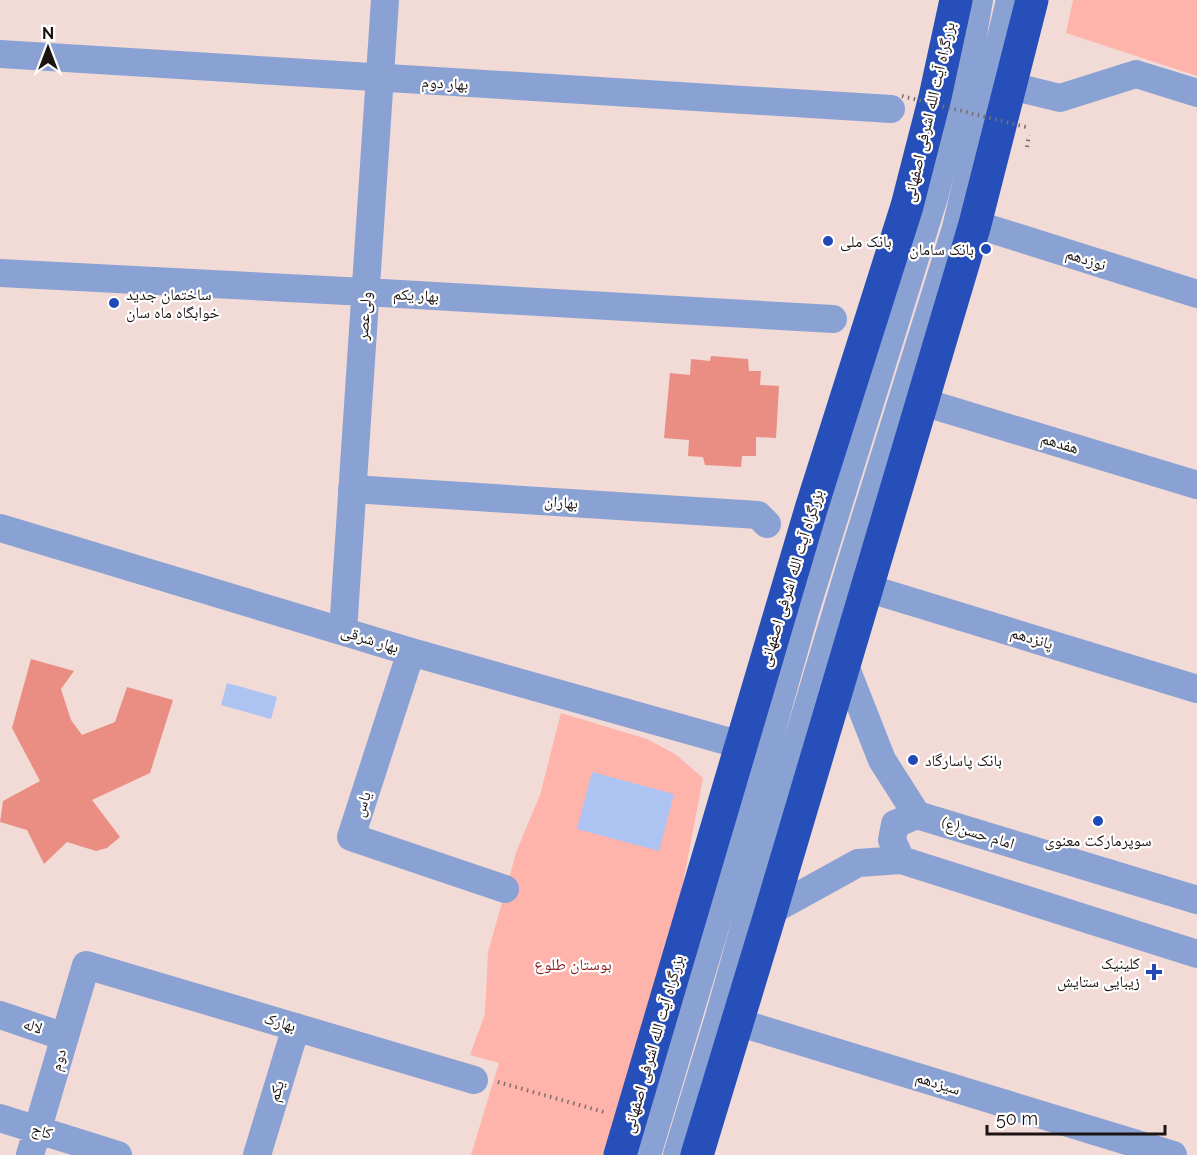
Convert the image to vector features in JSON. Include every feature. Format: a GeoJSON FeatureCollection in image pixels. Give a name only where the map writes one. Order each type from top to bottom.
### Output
{"type":"FeatureCollection","features":[{"type":"Feature","properties":{"kind":"highway","name":"بزرگراه آیت الله اشرفی اصفهانی"},"geometry":{"type":"LineString","coordinates":[[620,1155],[811,509],[907,206],[935,97],[956,0]]}},
{"type":"Feature","properties":{"kind":"highway"},"geometry":{"type":"LineString","coordinates":[[697,1155],[845,666],[975,224],[1032,0]]}},
{"type":"Feature","properties":{"kind":"street","name":"ولی‌عصر"},"geometry":{"type":"LineString","coordinates":[[343,631],[385,0]]}},
{"type":"Feature","properties":{"kind":"street"},"geometry":{"type":"LineString","coordinates":[[647,1155],[722,906],[806,608],[934,197],[966,74],[979,0]]}},
{"type":"Feature","properties":{"kind":"street"},"geometry":{"type":"LineString","coordinates":[[677,1155],[719,1017],[792,759],[956,228],[1010,0]]}},
{"type":"Feature","properties":{"kind":"street","name":"بهار دوم"},"geometry":{"type":"LineString","coordinates":[[0,54],[380,79],[896,103]]}},
{"type":"Feature","properties":{"kind":"street"},"geometry":{"type":"LineString","coordinates":[[1011,86],[1060,98],[1136,74],[1197,93]]}},
{"type":"Feature","properties":{"kind":"street","name":"نوزدهم"},"geometry":{"type":"LineString","coordinates":[[975,224],[1197,294]]}},
{"type":"Feature","properties":{"kind":"street","name":"بهار یکم"},"geometry":{"type":"LineString","coordinates":[[0,273],[833,319]]}},
{"type":"Feature","properties":{"kind":"street","name":"هفدهم"},"geometry":{"type":"LineString","coordinates":[[923,402],[1197,485]]}},
{"type":"Feature","properties":{"kind":"street","name":"بهاران"},"geometry":{"type":"LineString","coordinates":[[352,489],[758,515],[767,524]]}},
{"type":"Feature","properties":{"kind":"street","name":"بهار شرقی"},"geometry":{"type":"LineString","coordinates":[[0,528],[411,652],[741,745]]}},
{"type":"Feature","properties":{"kind":"street","name":"پانزدهم"},"geometry":{"type":"LineString","coordinates":[[867,588],[1197,689]]}},
{"type":"Feature","properties":{"kind":"street","name":"یاس"},"geometry":{"type":"LineString","coordinates":[[411,652],[351,837],[505,889]]}},
{"type":"Feature","properties":{"kind":"street"},"geometry":{"type":"LineString","coordinates":[[845,666],[882,760],[917,815],[895,825],[892,840],[901,860]]}},
{"type":"Feature","properties":{"kind":"street","name":"امام حسن(ع)"},"geometry":{"type":"LineString","coordinates":[[917,815],[1197,900]]}},
{"type":"Feature","properties":{"kind":"street"},"geometry":{"type":"LineString","coordinates":[[771,911],[858,863],[901,860],[1197,954]]}},
{"type":"Feature","properties":{"kind":"street","name":"بهارک"},"geometry":{"type":"LineString","coordinates":[[86,965],[487,1081]]}},
{"type":"Feature","properties":{"kind":"street","name":"دوم"},"geometry":{"type":"LineString","coordinates":[[34,1142],[86,965]]}},
{"type":"Feature","properties":{"kind":"street","name":"لاله"},"geometry":{"type":"LineString","coordinates":[[0,1015],[65,1037]]}},
{"type":"Feature","properties":{"kind":"street","name":"سیزدهم"},"geometry":{"type":"LineString","coordinates":[[737,1022],[1173,1155]]}},
{"type":"Feature","properties":{"kind":"street","name":"یکم"},"geometry":{"type":"LineString","coordinates":[[257,1155],[296,1027]]}},
{"type":"Feature","properties":{"kind":"street","name":"کاج"},"geometry":{"type":"LineString","coordinates":[[0,1118],[34,1142],[117,1155]]}},
{"type":"Feature","properties":{"kind":"path"},"geometry":{"type":"LineString","coordinates":[[896,103],[1030,128]]}},
{"type":"Feature","properties":{"kind":"path"},"geometry":{"type":"LineString","coordinates":[[487,1081],[605,1112]]}},
{"type":"Feature","properties":{"kind":"green space"},"geometry":{"type":"Polygon","coordinates":[[[1073,0],[1197,0],[1197,76],[1066,33],[1073,0]]]}},
{"type":"Feature","properties":{"kind":"green space","name":"بوستان طلوع"},"geometry":{"type":"Polygon","coordinates":[[[561,713],[647,739],[675,754],[703,778],[682,888],[648,1016],[604,1155],[471,1155],[499,1063],[470,1055],[485,1014],[488,952],[517,850],[540,795],[561,713]]]}},
{"type":"Feature","properties":{"kind":"water"},"geometry":{"type":"Polygon","coordinates":[[[227,683],[277,697],[271,719],[221,705],[227,683]]]}},
{"type":"Feature","properties":{"kind":"water"},"geometry":{"type":"Polygon","coordinates":[[[592,772],[674,794],[659,851],[577,829],[592,772]]]}},
{"type":"Feature","properties":{"kind":"building"},"geometry":{"type":"Polygon","coordinates":[[[711,356],[748,359],[749,371],[761,371],[760,385],[779,386],[776,438],[756,437],[756,456],[742,456],[741,467],[705,465],[703,457],[688,456],[689,440],[664,438],[670,373],[690,375],[691,359],[710,361],[711,356]]]}},
{"type":"Feature","properties":{"kind":"building"},"geometry":{"type":"Polygon","coordinates":[[[31,659],[74,671],[61,689],[71,720],[82,735],[115,722],[127,687],[173,700],[150,773],[92,800],[120,837],[107,848],[96,851],[67,842],[44,864],[27,830],[0,822],[3,801],[40,781],[12,728],[31,659]]]}},
{"type":"Feature","properties":{"kind":"place","name":"بانک ملی"},"geometry":{"type":"Point","coordinates":[828,241]}},
{"type":"Feature","properties":{"kind":"place","name":"بانک سامان"},"geometry":{"type":"Point","coordinates":[986,249]}},
{"type":"Feature","properties":{"kind":"place","name":"ساختمان جدید خوابگاه ماه سان"},"geometry":{"type":"Point","coordinates":[114,303]}},
{"type":"Feature","properties":{"kind":"place","name":"بانک پاسارگاد"},"geometry":{"type":"Point","coordinates":[913,760]}},
{"type":"Feature","properties":{"kind":"place","name":"سوپرمارکت معنوی"},"geometry":{"type":"Point","coordinates":[1098,821]}},
{"type":"Feature","properties":{"kind":"place","name":"کلینیک زیبایی ستایش"},"geometry":{"type":"Point","coordinates":[1154,972]}}]}
